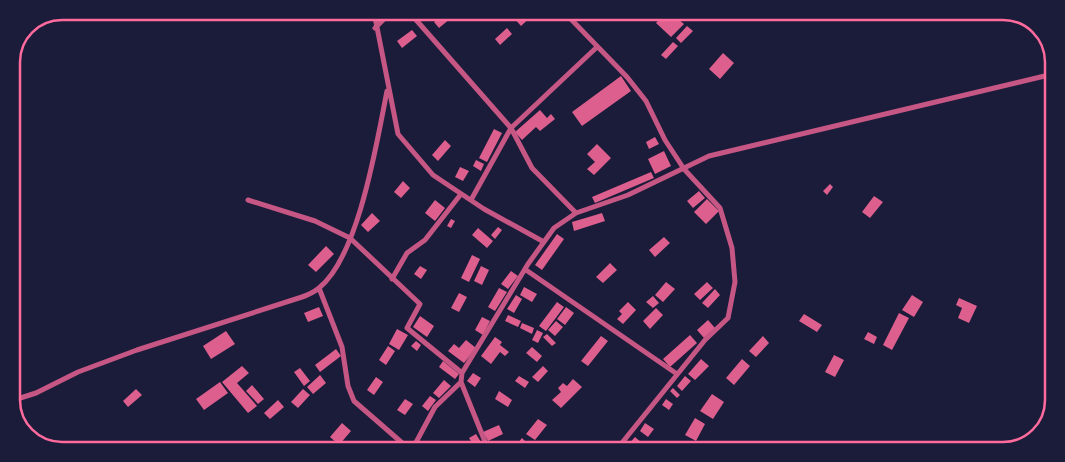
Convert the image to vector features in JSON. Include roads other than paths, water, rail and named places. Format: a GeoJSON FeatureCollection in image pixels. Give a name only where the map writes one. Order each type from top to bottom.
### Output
{"type":"FeatureCollection","features":[{"type":"Feature","properties":{"kind":"street"},"geometry":{"type":"LineString","coordinates":[[374,20],[387,91],[398,134],[433,175],[470,200],[544,242]]}},
{"type":"Feature","properties":{"kind":"street"},"geometry":{"type":"LineString","coordinates":[[375,28],[382,20]]}},
{"type":"Feature","properties":{"kind":"street"},"geometry":{"type":"LineString","coordinates":[[416,20],[511,128],[532,168],[576,213]]}},
{"type":"Feature","properties":{"kind":"street"},"geometry":{"type":"LineString","coordinates":[[572,20],[627,77],[646,101],[665,140],[684,169],[720,208],[732,248],[735,282],[728,318],[705,340],[676,374],[623,442]]}},
{"type":"Feature","properties":{"kind":"street"},"geometry":{"type":"LineString","coordinates":[[470,200],[511,128],[597,47]]}},
{"type":"Feature","properties":{"kind":"street"},"geometry":{"type":"LineString","coordinates":[[485,442],[461,382],[462,373],[544,242],[554,228],[576,213],[628,195],[709,156],[1045,76]]}},
{"type":"Feature","properties":{"kind":"street"},"geometry":{"type":"LineString","coordinates":[[20,398],[36,393],[78,372],[302,298],[320,288],[338,266],[362,208],[387,91]]}},
{"type":"Feature","properties":{"kind":"street"},"geometry":{"type":"LineString","coordinates":[[392,279],[407,253],[426,240],[461,194]]}},
{"type":"Feature","properties":{"kind":"street"},"geometry":{"type":"LineString","coordinates":[[248,200],[315,221],[350,238],[420,304],[406,328],[462,373]]}},
{"type":"Feature","properties":{"kind":"street"},"geometry":{"type":"LineString","coordinates":[[526,270],[676,374]]}},
{"type":"Feature","properties":{"kind":"street"},"geometry":{"type":"LineString","coordinates":[[320,288],[342,347],[348,386],[354,401],[401,442]]}},
{"type":"Feature","properties":{"kind":"street"},"geometry":{"type":"LineString","coordinates":[[416,442],[435,407],[461,382]]}}]}
